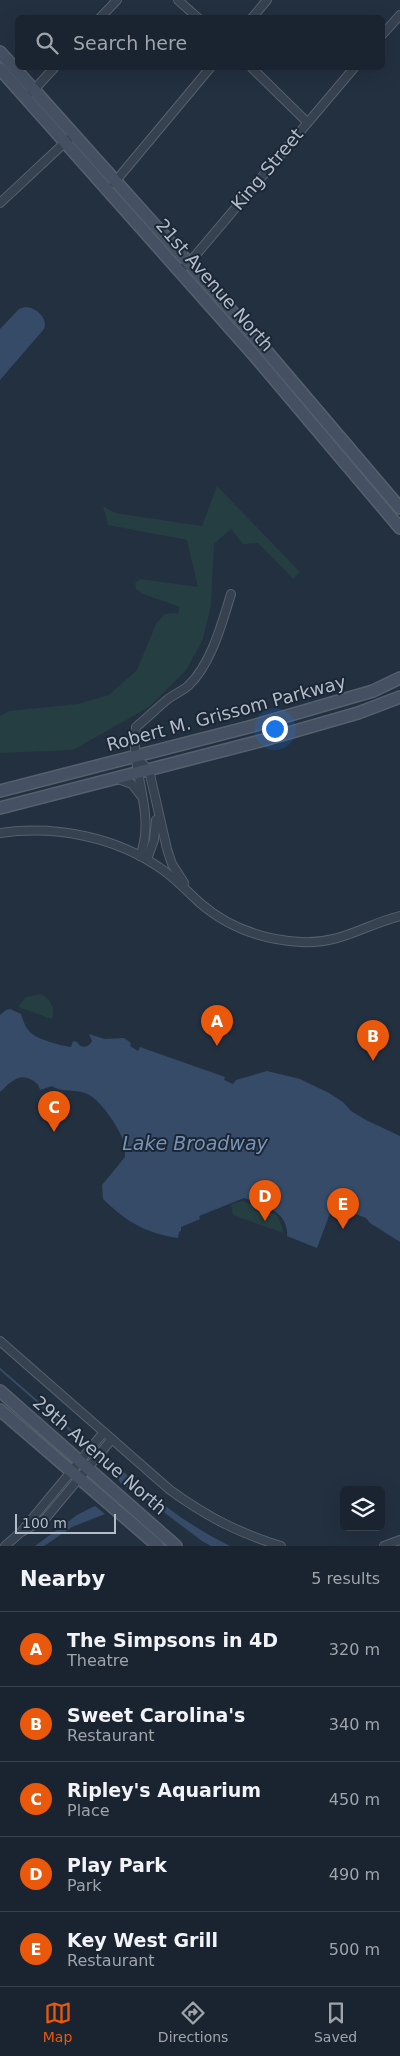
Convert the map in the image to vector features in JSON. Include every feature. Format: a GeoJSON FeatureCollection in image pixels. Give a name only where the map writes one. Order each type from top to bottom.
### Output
{"type":"FeatureCollection","features":[{"type":"Feature","properties":{"kind":"main road","name":"21st Avenue North"},"geometry":{"type":"LineString","coordinates":[[0,52],[15,69]]}},
{"type":"Feature","properties":{"kind":"main road","name":"21st Avenue North"},"geometry":{"type":"LineString","coordinates":[[0,69],[64,141],[155,225],[246,327],[400,508]]}},
{"type":"Feature","properties":{"kind":"main road","name":"21st Avenue North"},"geometry":{"type":"LineString","coordinates":[[16,70],[74,134],[146,233],[259,360],[399,526]]}},
{"type":"Feature","properties":{"kind":"main road","name":"Robert M. Grissom Parkway"},"geometry":{"type":"LineString","coordinates":[[0,791],[135,757],[353,697],[373,691],[400,678]]}},
{"type":"Feature","properties":{"kind":"main road","name":"Robert M. Grissom Parkway"},"geometry":{"type":"LineString","coordinates":[[0,808],[311,727],[358,713],[400,697]]}},
{"type":"Feature","properties":{"kind":"main road","name":"29th Avenue North"},"geometry":{"type":"LineString","coordinates":[[0,1391],[176,1546]]}},
{"type":"Feature","properties":{"kind":"main road","name":"29th Avenue North"},"geometry":{"type":"LineString","coordinates":[[0,1410],[158,1546]]}},
{"type":"Feature","properties":{"kind":"street"},"geometry":{"type":"LineString","coordinates":[[103,15],[116,0]]}},
{"type":"Feature","properties":{"kind":"street"},"geometry":{"type":"LineString","coordinates":[[178,0],[195,15]]}},
{"type":"Feature","properties":{"kind":"street"},"geometry":{"type":"LineString","coordinates":[[254,15],[267,0]]}},
{"type":"Feature","properties":{"kind":"street"},"geometry":{"type":"LineString","coordinates":[[385,32],[400,15]]}},
{"type":"Feature","properties":{"kind":"street"},"geometry":{"type":"LineString","coordinates":[[24,98],[52,70]]}},
{"type":"Feature","properties":{"kind":"street"},"geometry":{"type":"LineString","coordinates":[[112,185],[208,70]]}},
{"type":"Feature","properties":{"kind":"street"},"geometry":{"type":"LineString","coordinates":[[254,70],[307,122]]}},
{"type":"Feature","properties":{"kind":"street","name":"King Street"},"geometry":{"type":"LineString","coordinates":[[179,270],[189,263],[352,70]]}},
{"type":"Feature","properties":{"kind":"street"},"geometry":{"type":"LineString","coordinates":[[0,203],[64,141],[74,134]]}},
{"type":"Feature","properties":{"kind":"street"},"geometry":{"type":"LineString","coordinates":[[146,233],[155,225]]}},
{"type":"Feature","properties":{"kind":"street"},"geometry":{"type":"LineString","coordinates":[[189,892],[172,864],[161,830],[157,803],[144,772],[135,757],[133,743],[136,727],[189,685],[202,668],[218,634],[231,594]]}},
{"type":"Feature","properties":{"kind":"street"},"geometry":{"type":"LineString","coordinates":[[144,772],[142,796],[147,822],[144,858]]}},
{"type":"Feature","properties":{"kind":"street"},"geometry":{"type":"LineString","coordinates":[[115,779],[132,784],[142,796]]}},
{"type":"Feature","properties":{"kind":"street"},"geometry":{"type":"LineString","coordinates":[[144,858],[154,840],[157,803]]}},
{"type":"Feature","properties":{"kind":"street"},"geometry":{"type":"LineString","coordinates":[[0,833],[28,830],[59,832],[93,838],[144,858],[175,879],[200,903],[224,921],[236,927],[279,940],[314,942],[340,938],[400,916]]}},
{"type":"Feature","properties":{"kind":"street"},"geometry":{"type":"LineString","coordinates":[[0,1341],[170,1490],[196,1509],[235,1530],[281,1546]]}},
{"type":"Feature","properties":{"kind":"street"},"geometry":{"type":"LineString","coordinates":[[5,1546],[76,1475],[104,1432]]}},
{"type":"Feature","properties":{"kind":"street"},"geometry":{"type":"LineString","coordinates":[[84,1465],[112,1439]]}},
{"type":"Feature","properties":{"kind":"street"},"geometry":{"type":"LineString","coordinates":[[384,1546],[400,1540]]}},
{"type":"Feature","properties":{"kind":"green space"},"geometry":{"type":"Polygon","coordinates":[[[217,486],[300,572],[293,579],[258,543],[243,544],[231,529],[214,544],[211,605],[203,639],[187,669],[149,707],[73,750],[0,753],[0,716],[9,711],[78,704],[109,695],[137,670],[156,624],[164,614],[178,613],[180,607],[143,594],[136,589],[135,583],[140,579],[198,587],[187,540],[108,525],[103,506],[115,513],[202,526],[217,486]]]}},
{"type":"Feature","properties":{"kind":"green space"},"geometry":{"type":"Polygon","coordinates":[[[41,994],[52,1005],[52,1019],[18,1007],[26,997],[41,994]]]}},
{"type":"Feature","properties":{"kind":"green space"},"geometry":{"type":"Polygon","coordinates":[[[243,1201],[277,1215],[283,1233],[233,1215],[231,1204],[243,1201]]]}},
{"type":"Feature","properties":{"kind":"water"},"geometry":{"type":"Polygon","coordinates":[[[25,307],[37,311],[43,317],[44,329],[0,380],[0,329],[19,309],[25,307]]]}},
{"type":"Feature","properties":{"kind":"water","name":"Lake Broadway"},"geometry":{"type":"Polygon","coordinates":[[[10,1009],[21,1014],[24,1023],[33,1035],[56,1044],[71,1047],[73,1041],[77,1042],[80,1046],[86,1047],[92,1041],[89,1034],[104,1039],[124,1038],[131,1043],[130,1046],[138,1051],[140,1047],[225,1077],[224,1080],[233,1084],[236,1080],[267,1071],[300,1079],[329,1093],[343,1102],[351,1111],[400,1136],[400,1242],[370,1223],[366,1218],[333,1205],[317,1248],[287,1236],[287,1228],[280,1215],[267,1207],[244,1198],[199,1216],[200,1219],[181,1227],[178,1238],[146,1230],[137,1225],[120,1214],[103,1199],[102,1185],[125,1157],[125,1146],[115,1124],[97,1101],[85,1093],[52,1086],[40,1090],[35,1082],[23,1077],[7,1085],[0,1092],[0,1015],[10,1009]]]}},
{"type":"Feature","properties":{"kind":"water"},"geometry":{"type":"Polygon","coordinates":[[[108,1457],[135,1482],[181,1518],[230,1546],[211,1546],[202,1541],[137,1492],[122,1485],[105,1460],[108,1457]]]}},
{"type":"Feature","properties":{"kind":"water"},"geometry":{"type":"Polygon","coordinates":[[[95,1506],[105,1514],[72,1527],[44,1546],[35,1546],[77,1515],[95,1506]]]}},
{"type":"Feature","properties":{"kind":"waterway"},"geometry":{"type":"LineString","coordinates":[[0,1369],[84,1442]]}},
{"type":"Feature","properties":{"kind":"place","name":"The Simpsons in 4D"},"geometry":{"type":"Point","coordinates":[217,1046]}},
{"type":"Feature","properties":{"kind":"place","name":"Sweet Carolina's"},"geometry":{"type":"Point","coordinates":[373,1061]}},
{"type":"Feature","properties":{"kind":"place","name":"Ripley's Aquarium"},"geometry":{"type":"Point","coordinates":[54,1132]}},
{"type":"Feature","properties":{"kind":"place","name":"Play Park"},"geometry":{"type":"Point","coordinates":[265,1221]}},
{"type":"Feature","properties":{"kind":"place","name":"Key West Grill"},"geometry":{"type":"Point","coordinates":[343,1229]}}]}
